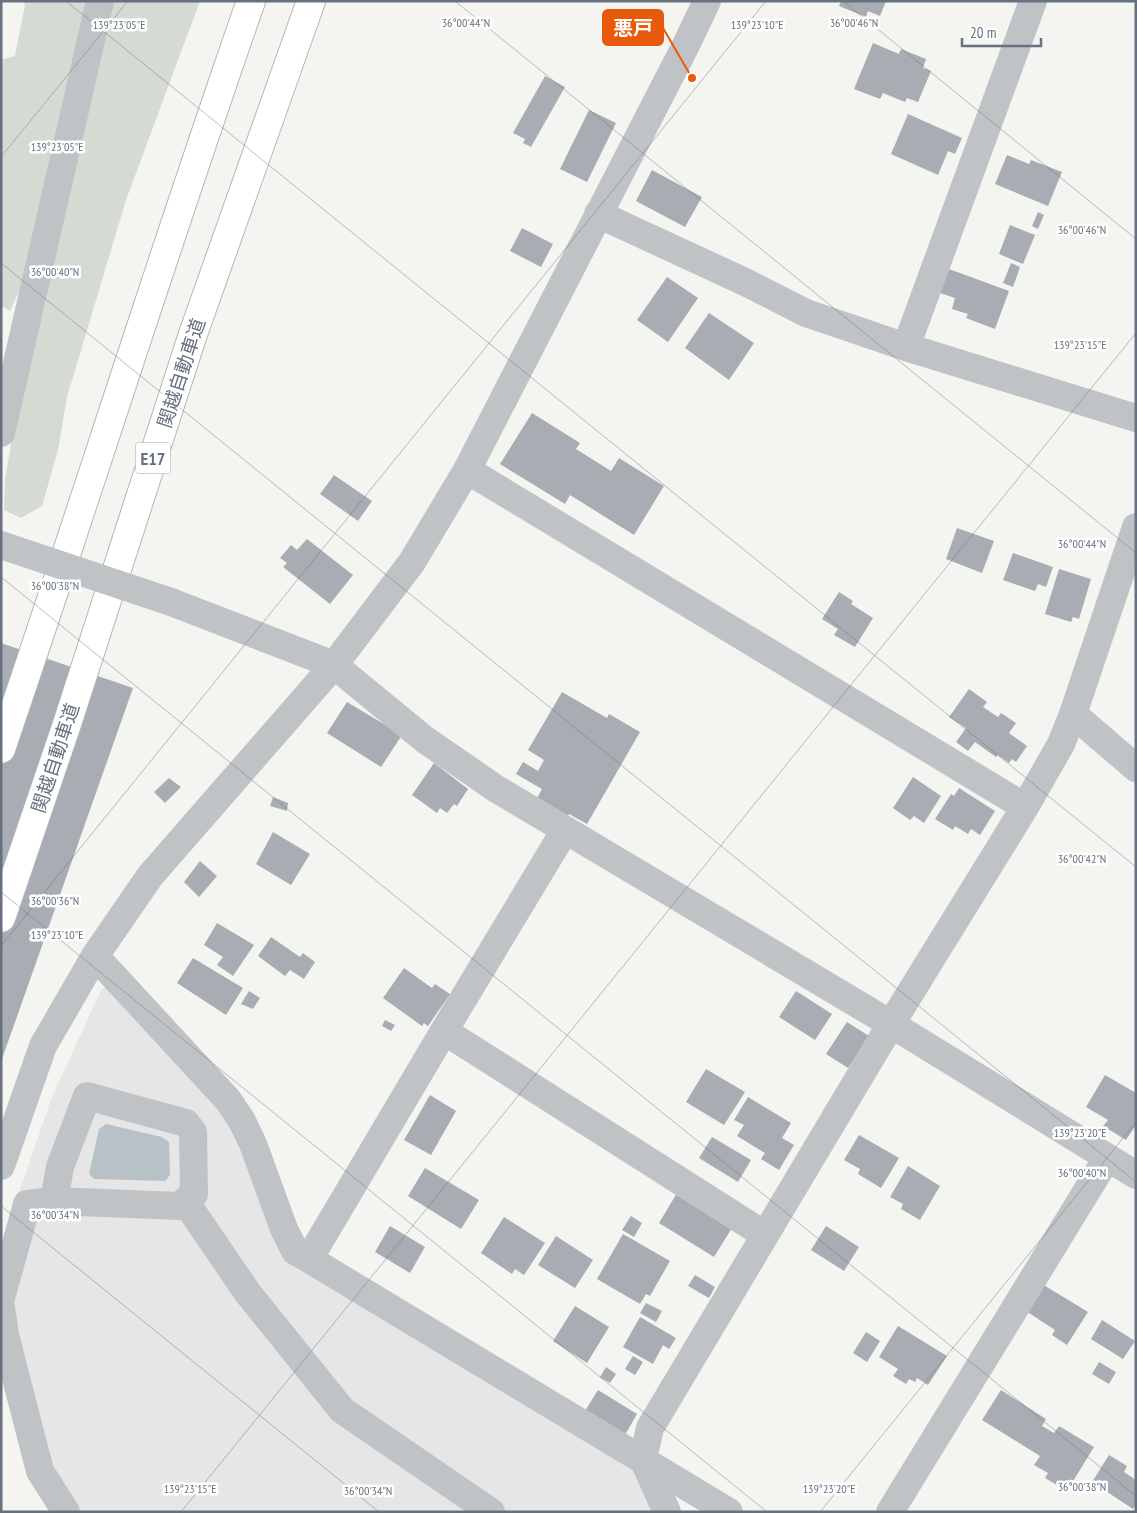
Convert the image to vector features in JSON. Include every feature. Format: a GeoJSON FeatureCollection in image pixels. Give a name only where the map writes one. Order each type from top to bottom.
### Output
{"type":"FeatureCollection","features":[{"type":"Feature","properties":{"kind":"highway"},"geometry":{"type":"LineString","coordinates":[[1,749],[138,341],[199,148],[251,1]]}},
{"type":"Feature","properties":{"kind":"highway","name":"関越自動車道"},"geometry":{"type":"LineString","coordinates":[[1,918],[67,724],[192,338],[311,1]]}},
{"type":"Feature","properties":{"kind":"street"},"geometry":{"type":"LineString","coordinates":[[1,433],[100,1]]}},
{"type":"Feature","properties":{"kind":"street"},"geometry":{"type":"LineString","coordinates":[[1,1166],[43,1046],[95,956],[150,876],[334,665],[412,562],[467,470],[707,1]]}},
{"type":"Feature","properties":{"kind":"street"},"geometry":{"type":"LineString","coordinates":[[906,347],[1033,1]]}},
{"type":"Feature","properties":{"kind":"street"},"geometry":{"type":"LineString","coordinates":[[598,214],[745,282],[806,313],[906,347],[1136,418]]}},
{"type":"Feature","properties":{"kind":"street"},"geometry":{"type":"LineString","coordinates":[[467,470],[1025,807]]}},
{"type":"Feature","properties":{"kind":"street"},"geometry":{"type":"LineString","coordinates":[[667,1512],[642,1459],[650,1428],[891,1024],[1025,807],[1061,744],[1073,714],[1136,527]]}},
{"type":"Feature","properties":{"kind":"street"},"geometry":{"type":"LineString","coordinates":[[1,545],[171,602],[334,665],[424,739],[495,788],[891,1024],[1136,1176]]}},
{"type":"Feature","properties":{"kind":"street"},"geometry":{"type":"LineString","coordinates":[[1073,714],[1136,768]]}},
{"type":"Feature","properties":{"kind":"street"},"geometry":{"type":"LineString","coordinates":[[309,1259],[565,830]]}},
{"type":"Feature","properties":{"kind":"street"},"geometry":{"type":"LineString","coordinates":[[95,956],[228,1100],[242,1121],[253,1144],[284,1229],[295,1251],[729,1512]]}},
{"type":"Feature","properties":{"kind":"street"},"geometry":{"type":"LineString","coordinates":[[444,1031],[765,1235]]}},
{"type":"Feature","properties":{"kind":"street"},"geometry":{"type":"LineString","coordinates":[[1,1298],[28,1204],[54,1201],[179,1206],[194,1194],[193,1132],[186,1124],[87,1096],[60,1167],[54,1201]]}},
{"type":"Feature","properties":{"kind":"street"},"geometry":{"type":"LineString","coordinates":[[890,1512],[1106,1158]]}},
{"type":"Feature","properties":{"kind":"street"},"geometry":{"type":"LineString","coordinates":[[185,1201],[247,1292],[342,1410],[491,1512]]}},
{"type":"Feature","properties":{"kind":"street"},"geometry":{"type":"LineString","coordinates":[[1,1306],[6,1335],[40,1472],[66,1512]]}},
{"type":"Feature","properties":{"kind":"shaded area"},"geometry":{"type":"Polygon","coordinates":[[[24,1],[92,1],[33,260],[10,311],[1,306],[1,60],[15,56],[25,5],[24,1]]]}},
{"type":"Feature","properties":{"kind":"shaded area"},"geometry":{"type":"Polygon","coordinates":[[[109,1],[200,1],[126,200],[67,397],[58,450],[42,506],[21,518],[4,510],[5,479],[22,381],[45,306],[66,170],[109,1]]]}},
{"type":"Feature","properties":{"kind":"shaded area"},"geometry":{"type":"Polygon","coordinates":[[[102,988],[111,988],[214,1103],[234,1133],[275,1242],[294,1263],[632,1470],[653,1512],[52,1512],[39,1496],[19,1445],[1,1375],[16,1201],[52,1097],[102,988]]]}},
{"type":"Feature","properties":{"kind":"shaded area"},"geometry":{"type":"Polygon","coordinates":[[[106,1124],[162,1137],[169,1142],[170,1175],[165,1181],[94,1179],[89,1174],[99,1129],[106,1124]]]}},
{"type":"Feature","properties":{"kind":"building"},"geometry":{"type":"Polygon","coordinates":[[[841,1],[886,1],[880,16],[868,11],[866,17],[839,6],[841,1]]]}},
{"type":"Feature","properties":{"kind":"building"},"geometry":{"type":"Polygon","coordinates":[[[873,43],[899,54],[901,49],[926,59],[923,68],[931,71],[918,102],[907,98],[905,102],[883,93],[880,99],[854,89],[873,43]]]}},
{"type":"Feature","properties":{"kind":"building"},"geometry":{"type":"Polygon","coordinates":[[[545,76],[565,87],[531,147],[523,143],[525,139],[513,133],[545,76]]]}},
{"type":"Feature","properties":{"kind":"building"},"geometry":{"type":"Polygon","coordinates":[[[589,110],[616,123],[587,182],[560,169],[589,110]]]}},
{"type":"Feature","properties":{"kind":"building"},"geometry":{"type":"Polygon","coordinates":[[[908,114],[962,138],[955,154],[948,151],[938,175],[891,154],[908,114]]]}},
{"type":"Feature","properties":{"kind":"building"},"geometry":{"type":"Polygon","coordinates":[[[1007,155],[1029,164],[1031,160],[1062,172],[1048,206],[995,184],[1007,155]]]}},
{"type":"Feature","properties":{"kind":"building"},"geometry":{"type":"Polygon","coordinates":[[[652,170],[702,197],[685,227],[636,201],[652,170]]]}},
{"type":"Feature","properties":{"kind":"building"},"geometry":{"type":"Polygon","coordinates":[[[1038,212],[1044,215],[1038,229],[1032,226],[1038,212]]]}},
{"type":"Feature","properties":{"kind":"building"},"geometry":{"type":"Polygon","coordinates":[[[1010,225],[1035,235],[1023,264],[999,254],[1010,225]]]}},
{"type":"Feature","properties":{"kind":"building"},"geometry":{"type":"Polygon","coordinates":[[[522,228],[553,244],[541,267],[510,251],[522,228]]]}},
{"type":"Feature","properties":{"kind":"building"},"geometry":{"type":"Polygon","coordinates":[[[1011,263],[1020,267],[1013,287],[1003,283],[1011,263]]]}},
{"type":"Feature","properties":{"kind":"building"},"geometry":{"type":"Polygon","coordinates":[[[949,269],[1009,291],[995,329],[966,318],[968,314],[952,309],[955,298],[940,293],[949,269]]]}},
{"type":"Feature","properties":{"kind":"building"},"geometry":{"type":"Polygon","coordinates":[[[667,277],[698,298],[668,342],[637,320],[667,277]]]}},
{"type":"Feature","properties":{"kind":"building"},"geometry":{"type":"Polygon","coordinates":[[[709,313],[754,343],[729,380],[685,348],[709,313]]]}},
{"type":"Feature","properties":{"kind":"building"},"geometry":{"type":"Polygon","coordinates":[[[532,413],[580,443],[576,449],[611,471],[619,458],[664,486],[634,535],[570,495],[565,504],[500,464],[532,413]]]}},
{"type":"Feature","properties":{"kind":"building"},"geometry":{"type":"Polygon","coordinates":[[[334,475],[372,501],[358,521],[320,494],[334,475]]]}},
{"type":"Feature","properties":{"kind":"building"},"geometry":{"type":"Polygon","coordinates":[[[957,528],[994,541],[982,573],[946,559],[957,528]]]}},
{"type":"Feature","properties":{"kind":"building"},"geometry":{"type":"Polygon","coordinates":[[[307,539],[353,575],[330,604],[283,567],[287,563],[280,558],[291,545],[297,550],[307,539]]]}},
{"type":"Feature","properties":{"kind":"building"},"geometry":{"type":"Polygon","coordinates":[[[1013,553],[1053,567],[1046,587],[1038,584],[1035,591],[1003,580],[1013,553]]]}},
{"type":"Feature","properties":{"kind":"building"},"geometry":{"type":"Polygon","coordinates":[[[1059,569],[1091,579],[1079,619],[1073,617],[1071,622],[1045,614],[1059,569]]]}},
{"type":"Feature","properties":{"kind":"building"},"geometry":{"type":"Polygon","coordinates":[[[839,592],[853,601],[851,604],[873,618],[855,647],[834,635],[838,629],[822,619],[839,592]]]}},
{"type":"Feature","properties":{"kind":"building"},"geometry":{"type":"Polygon","coordinates":[[[1,643],[133,688],[2,1059],[1,1059],[1,643]]]}},
{"type":"Feature","properties":{"kind":"building"},"geometry":{"type":"Polygon","coordinates":[[[969,689],[987,702],[983,707],[998,717],[1001,713],[1016,723],[1009,733],[1027,746],[1016,762],[1012,759],[1009,763],[998,755],[996,757],[975,742],[968,751],[956,742],[966,728],[949,717],[969,689]]]}},
{"type":"Feature","properties":{"kind":"building"},"geometry":{"type":"Polygon","coordinates":[[[562,692],[607,718],[609,714],[640,732],[587,824],[569,814],[566,819],[535,802],[542,789],[516,774],[523,762],[538,771],[544,760],[528,750],[562,692]]]}},
{"type":"Feature","properties":{"kind":"building"},"geometry":{"type":"Polygon","coordinates":[[[347,702],[402,735],[381,767],[327,733],[347,702]]]}},
{"type":"Feature","properties":{"kind":"building"},"geometry":{"type":"Polygon","coordinates":[[[434,763],[468,789],[457,806],[454,804],[447,813],[440,808],[437,813],[412,795],[434,763]]]}},
{"type":"Feature","properties":{"kind":"building"},"geometry":{"type":"Polygon","coordinates":[[[913,777],[941,796],[924,823],[914,816],[910,820],[893,808],[913,777]]]}},
{"type":"Feature","properties":{"kind":"building"},"geometry":{"type":"Polygon","coordinates":[[[169,778],[181,787],[165,803],[154,792],[169,778]]]}},
{"type":"Feature","properties":{"kind":"building"},"geometry":{"type":"Polygon","coordinates":[[[959,788],[995,811],[980,835],[971,829],[968,834],[955,826],[953,830],[935,819],[951,794],[954,796],[959,788]]]}},
{"type":"Feature","properties":{"kind":"building"},"geometry":{"type":"Polygon","coordinates":[[[273,797],[288,803],[287,811],[270,806],[273,797]]]}},
{"type":"Feature","properties":{"kind":"building"},"geometry":{"type":"Polygon","coordinates":[[[273,832],[310,854],[291,885],[256,864],[273,832]]]}},
{"type":"Feature","properties":{"kind":"building"},"geometry":{"type":"Polygon","coordinates":[[[200,861],[217,876],[199,897],[184,882],[200,861]]]}},
{"type":"Feature","properties":{"kind":"building"},"geometry":{"type":"Polygon","coordinates":[[[217,923],[254,945],[233,976],[217,965],[223,957],[204,945],[217,923]]]}},
{"type":"Feature","properties":{"kind":"building"},"geometry":{"type":"Polygon","coordinates":[[[271,937],[300,957],[303,953],[315,962],[304,979],[290,970],[285,976],[258,956],[271,937]]]}},
{"type":"Feature","properties":{"kind":"building"},"geometry":{"type":"Polygon","coordinates":[[[193,958],[243,988],[226,1015],[177,983],[193,958]]]}},
{"type":"Feature","properties":{"kind":"building"},"geometry":{"type":"Polygon","coordinates":[[[404,968],[432,988],[435,984],[450,994],[428,1026],[424,1023],[422,1026],[383,998],[404,968]]]}},
{"type":"Feature","properties":{"kind":"building"},"geometry":{"type":"Polygon","coordinates":[[[249,991],[260,998],[253,1009],[241,1004],[249,991]]]}},
{"type":"Feature","properties":{"kind":"building"},"geometry":{"type":"Polygon","coordinates":[[[796,991],[832,1014],[815,1040],[779,1017],[796,991]]]}},
{"type":"Feature","properties":{"kind":"building"},"geometry":{"type":"Polygon","coordinates":[[[385,1020],[395,1025],[391,1031],[382,1026],[385,1020]]]}},
{"type":"Feature","properties":{"kind":"building"},"geometry":{"type":"Polygon","coordinates":[[[847,1022],[869,1036],[848,1068],[826,1054],[847,1022]]]}},
{"type":"Feature","properties":{"kind":"building"},"geometry":{"type":"Polygon","coordinates":[[[706,1069],[745,1092],[724,1125],[686,1102],[706,1069]]]}},
{"type":"Feature","properties":{"kind":"building"},"geometry":{"type":"Polygon","coordinates":[[[1105,1075],[1136,1093],[1136,1125],[1126,1140],[1103,1126],[1108,1120],[1086,1107],[1105,1075]]]}},
{"type":"Feature","properties":{"kind":"building"},"geometry":{"type":"Polygon","coordinates":[[[430,1095],[456,1111],[431,1155],[404,1140],[430,1095]]]}},
{"type":"Feature","properties":{"kind":"building"},"geometry":{"type":"Polygon","coordinates":[[[748,1097],[791,1123],[782,1138],[794,1145],[779,1170],[761,1159],[765,1153],[737,1136],[744,1125],[734,1120],[748,1097]]]}},
{"type":"Feature","properties":{"kind":"building"},"geometry":{"type":"Polygon","coordinates":[[[859,1135],[899,1158],[881,1188],[858,1174],[860,1169],[844,1160],[859,1135]]]}},
{"type":"Feature","properties":{"kind":"building"},"geometry":{"type":"Polygon","coordinates":[[[712,1137],[751,1160],[738,1182],[699,1158],[712,1137]]]}},
{"type":"Feature","properties":{"kind":"building"},"geometry":{"type":"Polygon","coordinates":[[[908,1166],[940,1186],[920,1220],[901,1209],[903,1204],[890,1197],[908,1166]]]}},
{"type":"Feature","properties":{"kind":"building"},"geometry":{"type":"Polygon","coordinates":[[[425,1168],[479,1200],[461,1229],[408,1196],[425,1168]]]}},
{"type":"Feature","properties":{"kind":"building"},"geometry":{"type":"Polygon","coordinates":[[[677,1193],[732,1228],[714,1257],[659,1223],[677,1193]]]}},
{"type":"Feature","properties":{"kind":"building"},"geometry":{"type":"Polygon","coordinates":[[[631,1216],[642,1223],[634,1237],[622,1230],[631,1216]]]}},
{"type":"Feature","properties":{"kind":"building"},"geometry":{"type":"Polygon","coordinates":[[[504,1217],[545,1243],[524,1275],[515,1269],[512,1274],[481,1253],[504,1217]]]}},
{"type":"Feature","properties":{"kind":"building"},"geometry":{"type":"Polygon","coordinates":[[[390,1226],[425,1247],[410,1273],[375,1252],[390,1226]]]}},
{"type":"Feature","properties":{"kind":"building"},"geometry":{"type":"Polygon","coordinates":[[[826,1226],[859,1247],[844,1271],[811,1250],[826,1226]]]}},
{"type":"Feature","properties":{"kind":"building"},"geometry":{"type":"Polygon","coordinates":[[[623,1234],[670,1261],[650,1296],[646,1294],[640,1304],[597,1279],[623,1234]]]}},
{"type":"Feature","properties":{"kind":"building"},"geometry":{"type":"Polygon","coordinates":[[[556,1236],[593,1260],[575,1288],[538,1265],[556,1236]]]}},
{"type":"Feature","properties":{"kind":"building"},"geometry":{"type":"Polygon","coordinates":[[[695,1275],[715,1287],[709,1298],[688,1286],[695,1275]]]}},
{"type":"Feature","properties":{"kind":"building"},"geometry":{"type":"Polygon","coordinates":[[[1042,1284],[1088,1312],[1067,1345],[1052,1335],[1055,1330],[1026,1311],[1042,1284]]]}},
{"type":"Feature","properties":{"kind":"building"},"geometry":{"type":"Polygon","coordinates":[[[646,1303],[662,1311],[656,1322],[640,1313],[646,1303]]]}},
{"type":"Feature","properties":{"kind":"building"},"geometry":{"type":"Polygon","coordinates":[[[575,1306],[609,1327],[587,1363],[553,1341],[575,1306]]]}},
{"type":"Feature","properties":{"kind":"building"},"geometry":{"type":"Polygon","coordinates":[[[640,1317],[676,1338],[669,1349],[663,1345],[653,1364],[623,1347],[640,1317]]]}},
{"type":"Feature","properties":{"kind":"building"},"geometry":{"type":"Polygon","coordinates":[[[1102,1320],[1135,1341],[1123,1359],[1091,1339],[1102,1320]]]}},
{"type":"Feature","properties":{"kind":"building"},"geometry":{"type":"Polygon","coordinates":[[[898,1326],[947,1356],[928,1385],[917,1378],[915,1382],[909,1379],[906,1384],[893,1376],[898,1369],[879,1357],[898,1326]]]}},
{"type":"Feature","properties":{"kind":"building"},"geometry":{"type":"Polygon","coordinates":[[[866,1332],[880,1341],[867,1362],[853,1353],[866,1332]]]}},
{"type":"Feature","properties":{"kind":"building"},"geometry":{"type":"Polygon","coordinates":[[[633,1356],[643,1362],[635,1375],[625,1369],[633,1356]]]}},
{"type":"Feature","properties":{"kind":"building"},"geometry":{"type":"Polygon","coordinates":[[[1099,1362],[1116,1372],[1109,1384],[1092,1374],[1099,1362]]]}},
{"type":"Feature","properties":{"kind":"building"},"geometry":{"type":"Polygon","coordinates":[[[606,1367],[616,1374],[610,1383],[600,1377],[606,1367]]]}},
{"type":"Feature","properties":{"kind":"building"},"geometry":{"type":"Polygon","coordinates":[[[598,1390],[637,1414],[625,1435],[585,1411],[598,1390]]]}},
{"type":"Feature","properties":{"kind":"building"},"geometry":{"type":"Polygon","coordinates":[[[1001,1390],[1046,1419],[1042,1426],[1054,1433],[1059,1426],[1094,1447],[1067,1491],[1045,1478],[1048,1473],[1034,1465],[1040,1456],[982,1420],[1001,1390]]]}},
{"type":"Feature","properties":{"kind":"building"},"geometry":{"type":"Polygon","coordinates":[[[1109,1455],[1127,1466],[1124,1472],[1136,1480],[1136,1504],[1133,1509],[1092,1482],[1109,1455]]]}},
{"type":"Feature","properties":{"kind":"place","name":"悪戸"},"geometry":{"type":"Point","coordinates":[692,78]}}]}
